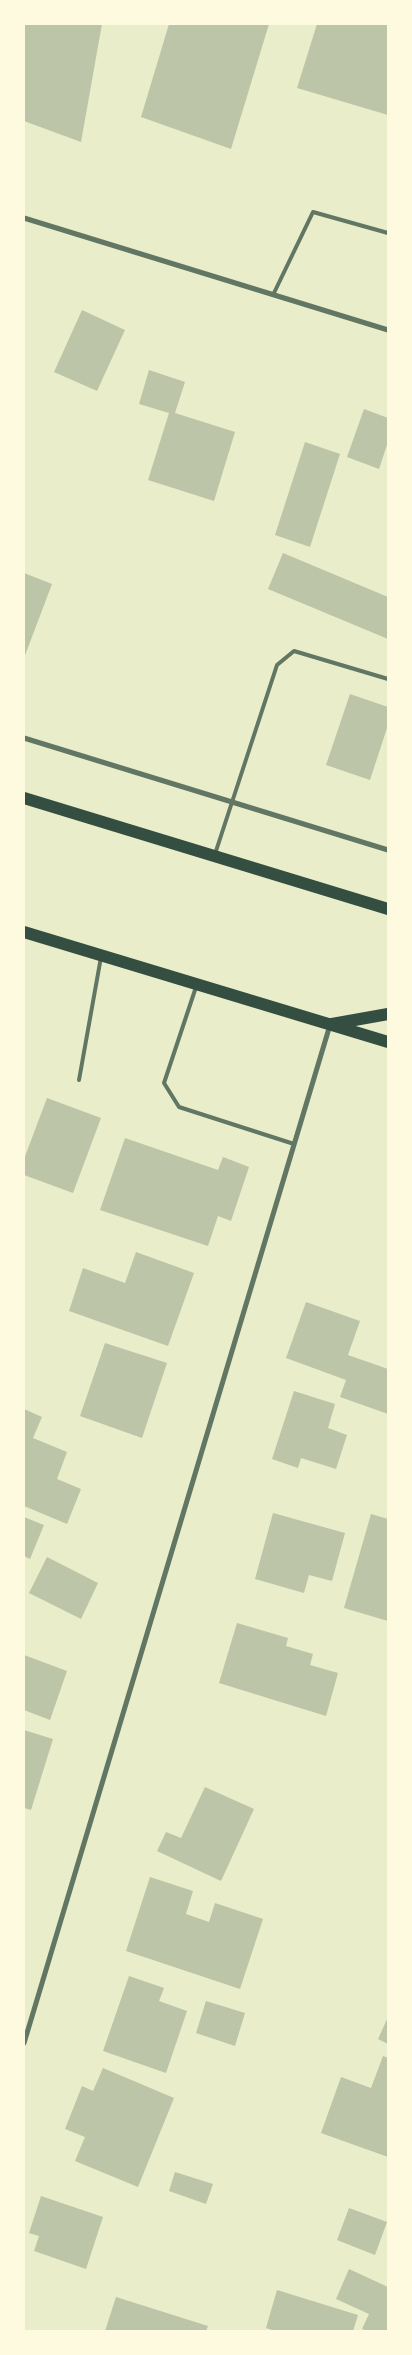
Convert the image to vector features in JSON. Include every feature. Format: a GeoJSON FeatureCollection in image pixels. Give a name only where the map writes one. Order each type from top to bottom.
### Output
{"type":"FeatureCollection","features":[{"type":"Feature","properties":{"kind":"main road"},"geometry":{"type":"LineString","coordinates":[[24,798],[388,909]]}},
{"type":"Feature","properties":{"kind":"main road"},"geometry":{"type":"LineString","coordinates":[[24,932],[388,1042]]}},
{"type":"Feature","properties":{"kind":"main road"},"geometry":{"type":"LineString","coordinates":[[330,1025],[388,1014]]}},
{"type":"Feature","properties":{"kind":"street"},"geometry":{"type":"LineString","coordinates":[[24,218],[388,330]]}},
{"type":"Feature","properties":{"kind":"street"},"geometry":{"type":"LineString","coordinates":[[24,738],[388,850]]}},
{"type":"Feature","properties":{"kind":"street"},"geometry":{"type":"LineString","coordinates":[[24,2043],[330,1025]]}},
{"type":"Feature","properties":{"kind":"lane"},"geometry":{"type":"LineString","coordinates":[[273,294],[313,212],[388,233]]}},
{"type":"Feature","properties":{"kind":"lane"},"geometry":{"type":"LineString","coordinates":[[214,856],[277,665],[294,651],[388,679]]}},
{"type":"Feature","properties":{"kind":"lane"},"geometry":{"type":"LineString","coordinates":[[79,1080],[101,955]]}},
{"type":"Feature","properties":{"kind":"lane"},"geometry":{"type":"LineString","coordinates":[[197,985],[164,1083],[179,1107],[294,1144]]}},
{"type":"Feature","properties":{"kind":"building"},"geometry":{"type":"Polygon","coordinates":[[[24,24],[102,24],[81,142],[24,121],[24,24]]]}},
{"type":"Feature","properties":{"kind":"building"},"geometry":{"type":"Polygon","coordinates":[[[169,24],[269,24],[231,149],[141,117],[169,24]]]}},
{"type":"Feature","properties":{"kind":"building"},"geometry":{"type":"Polygon","coordinates":[[[317,24],[388,24],[388,115],[297,88],[317,24]]]}},
{"type":"Feature","properties":{"kind":"building"},"geometry":{"type":"Polygon","coordinates":[[[82,310],[125,330],[97,391],[54,372],[82,310]]]}},
{"type":"Feature","properties":{"kind":"building"},"geometry":{"type":"Polygon","coordinates":[[[149,370],[185,382],[175,413],[235,432],[214,501],[148,480],[169,413],[139,404],[149,370]]]}},
{"type":"Feature","properties":{"kind":"building"},"geometry":{"type":"Polygon","coordinates":[[[364,409],[388,418],[388,442],[379,469],[347,457],[364,409]]]}},
{"type":"Feature","properties":{"kind":"building"},"geometry":{"type":"Polygon","coordinates":[[[305,442],[340,454],[310,547],[275,535],[305,442]]]}},
{"type":"Feature","properties":{"kind":"building"},"geometry":{"type":"Polygon","coordinates":[[[283,553],[388,597],[388,639],[268,589],[283,553]]]}},
{"type":"Feature","properties":{"kind":"building"},"geometry":{"type":"Polygon","coordinates":[[[24,573],[52,584],[24,658],[24,573]]]}},
{"type":"Feature","properties":{"kind":"building"},"geometry":{"type":"Polygon","coordinates":[[[350,694],[388,707],[388,725],[370,780],[326,765],[350,694]]]}},
{"type":"Feature","properties":{"kind":"building"},"geometry":{"type":"Polygon","coordinates":[[[47,1098],[101,1118],[73,1193],[24,1175],[24,1159],[47,1098]]]}},
{"type":"Feature","properties":{"kind":"building"},"geometry":{"type":"Polygon","coordinates":[[[125,1138],[218,1170],[223,1157],[249,1167],[231,1221],[218,1216],[208,1246],[100,1210],[125,1138]]]}},
{"type":"Feature","properties":{"kind":"building"},"geometry":{"type":"Polygon","coordinates":[[[136,1252],[194,1273],[168,1346],[69,1311],[83,1268],[125,1283],[136,1252]]]}},
{"type":"Feature","properties":{"kind":"building"},"geometry":{"type":"Polygon","coordinates":[[[306,1302],[360,1321],[348,1355],[388,1369],[388,1414],[340,1397],[346,1380],[286,1358],[306,1302]]]}},
{"type":"Feature","properties":{"kind":"building"},"geometry":{"type":"Polygon","coordinates":[[[105,1343],[167,1363],[142,1438],[80,1416],[105,1343]]]}},
{"type":"Feature","properties":{"kind":"building"},"geometry":{"type":"Polygon","coordinates":[[[294,1391],[335,1404],[328,1428],[347,1435],[336,1469],[301,1458],[298,1468],[272,1459],[294,1391]]]}},
{"type":"Feature","properties":{"kind":"building"},"geometry":{"type":"Polygon","coordinates":[[[24,1409],[42,1417],[33,1438],[67,1452],[57,1479],[81,1489],[67,1524],[24,1506],[24,1409]]]}},
{"type":"Feature","properties":{"kind":"building"},"geometry":{"type":"Polygon","coordinates":[[[273,1513],[345,1533],[332,1581],[309,1575],[304,1593],[255,1579],[273,1513]]]}},
{"type":"Feature","properties":{"kind":"building"},"geometry":{"type":"Polygon","coordinates":[[[371,1514],[388,1519],[388,1621],[344,1608],[371,1514]]]}},
{"type":"Feature","properties":{"kind":"building"},"geometry":{"type":"Polygon","coordinates":[[[24,1517],[44,1525],[30,1559],[24,1556],[24,1517]]]}},
{"type":"Feature","properties":{"kind":"building"},"geometry":{"type":"Polygon","coordinates":[[[47,1557],[98,1583],[81,1619],[29,1593],[47,1557]]]}},
{"type":"Feature","properties":{"kind":"building"},"geometry":{"type":"Polygon","coordinates":[[[237,1623],[288,1638],[286,1646],[313,1654],[310,1665],[338,1673],[326,1716],[219,1683],[237,1623]]]}},
{"type":"Feature","properties":{"kind":"building"},"geometry":{"type":"Polygon","coordinates":[[[24,1655],[67,1671],[50,1720],[24,1710],[24,1655]]]}},
{"type":"Feature","properties":{"kind":"building"},"geometry":{"type":"Polygon","coordinates":[[[24,1730],[53,1739],[31,1810],[24,1808],[24,1730]]]}},
{"type":"Feature","properties":{"kind":"building"},"geometry":{"type":"Polygon","coordinates":[[[205,1787],[254,1809],[221,1881],[157,1851],[166,1832],[181,1838],[205,1787]]]}},
{"type":"Feature","properties":{"kind":"building"},"geometry":{"type":"Polygon","coordinates":[[[150,1877],[193,1891],[186,1914],[209,1922],[215,1903],[263,1919],[240,1989],[126,1951],[150,1877]]]}},
{"type":"Feature","properties":{"kind":"building"},"geometry":{"type":"Polygon","coordinates":[[[129,1976],[164,1988],[159,2001],[187,2011],[166,2073],[103,2051],[129,1976]]]}},
{"type":"Feature","properties":{"kind":"building"},"geometry":{"type":"Polygon","coordinates":[[[206,2001],[245,2013],[235,2046],[196,2033],[206,2001]]]}},
{"type":"Feature","properties":{"kind":"building"},"geometry":{"type":"Polygon","coordinates":[[[388,2017],[388,2044],[378,2039],[388,2017]]]}},
{"type":"Feature","properties":{"kind":"building"},"geometry":{"type":"Polygon","coordinates":[[[383,2056],[388,2058],[388,2157],[321,2133],[341,2077],[371,2088],[383,2056]]]}},
{"type":"Feature","properties":{"kind":"building"},"geometry":{"type":"Polygon","coordinates":[[[103,2068],[174,2098],[138,2187],[75,2161],[85,2137],[65,2129],[82,2086],[93,2091],[103,2068]]]}},
{"type":"Feature","properties":{"kind":"building"},"geometry":{"type":"Polygon","coordinates":[[[175,2172],[213,2184],[206,2204],[169,2191],[175,2172]]]}},
{"type":"Feature","properties":{"kind":"building"},"geometry":{"type":"Polygon","coordinates":[[[41,2196],[103,2217],[86,2269],[34,2251],[39,2236],[29,2233],[41,2196]]]}},
{"type":"Feature","properties":{"kind":"building"},"geometry":{"type":"Polygon","coordinates":[[[349,2208],[387,2222],[375,2255],[337,2240],[349,2208]]]}},
{"type":"Feature","properties":{"kind":"building"},"geometry":{"type":"Polygon","coordinates":[[[349,2269],[388,2287],[388,2331],[368,2331],[362,2329],[369,2314],[336,2299],[349,2269]]]}},
{"type":"Feature","properties":{"kind":"building"},"geometry":{"type":"Polygon","coordinates":[[[277,2290],[358,2315],[353,2331],[275,2331],[266,2328],[277,2290]]]}},
{"type":"Feature","properties":{"kind":"building"},"geometry":{"type":"Polygon","coordinates":[[[116,2297],[208,2326],[206,2331],[105,2331],[116,2297]]]}}]}
